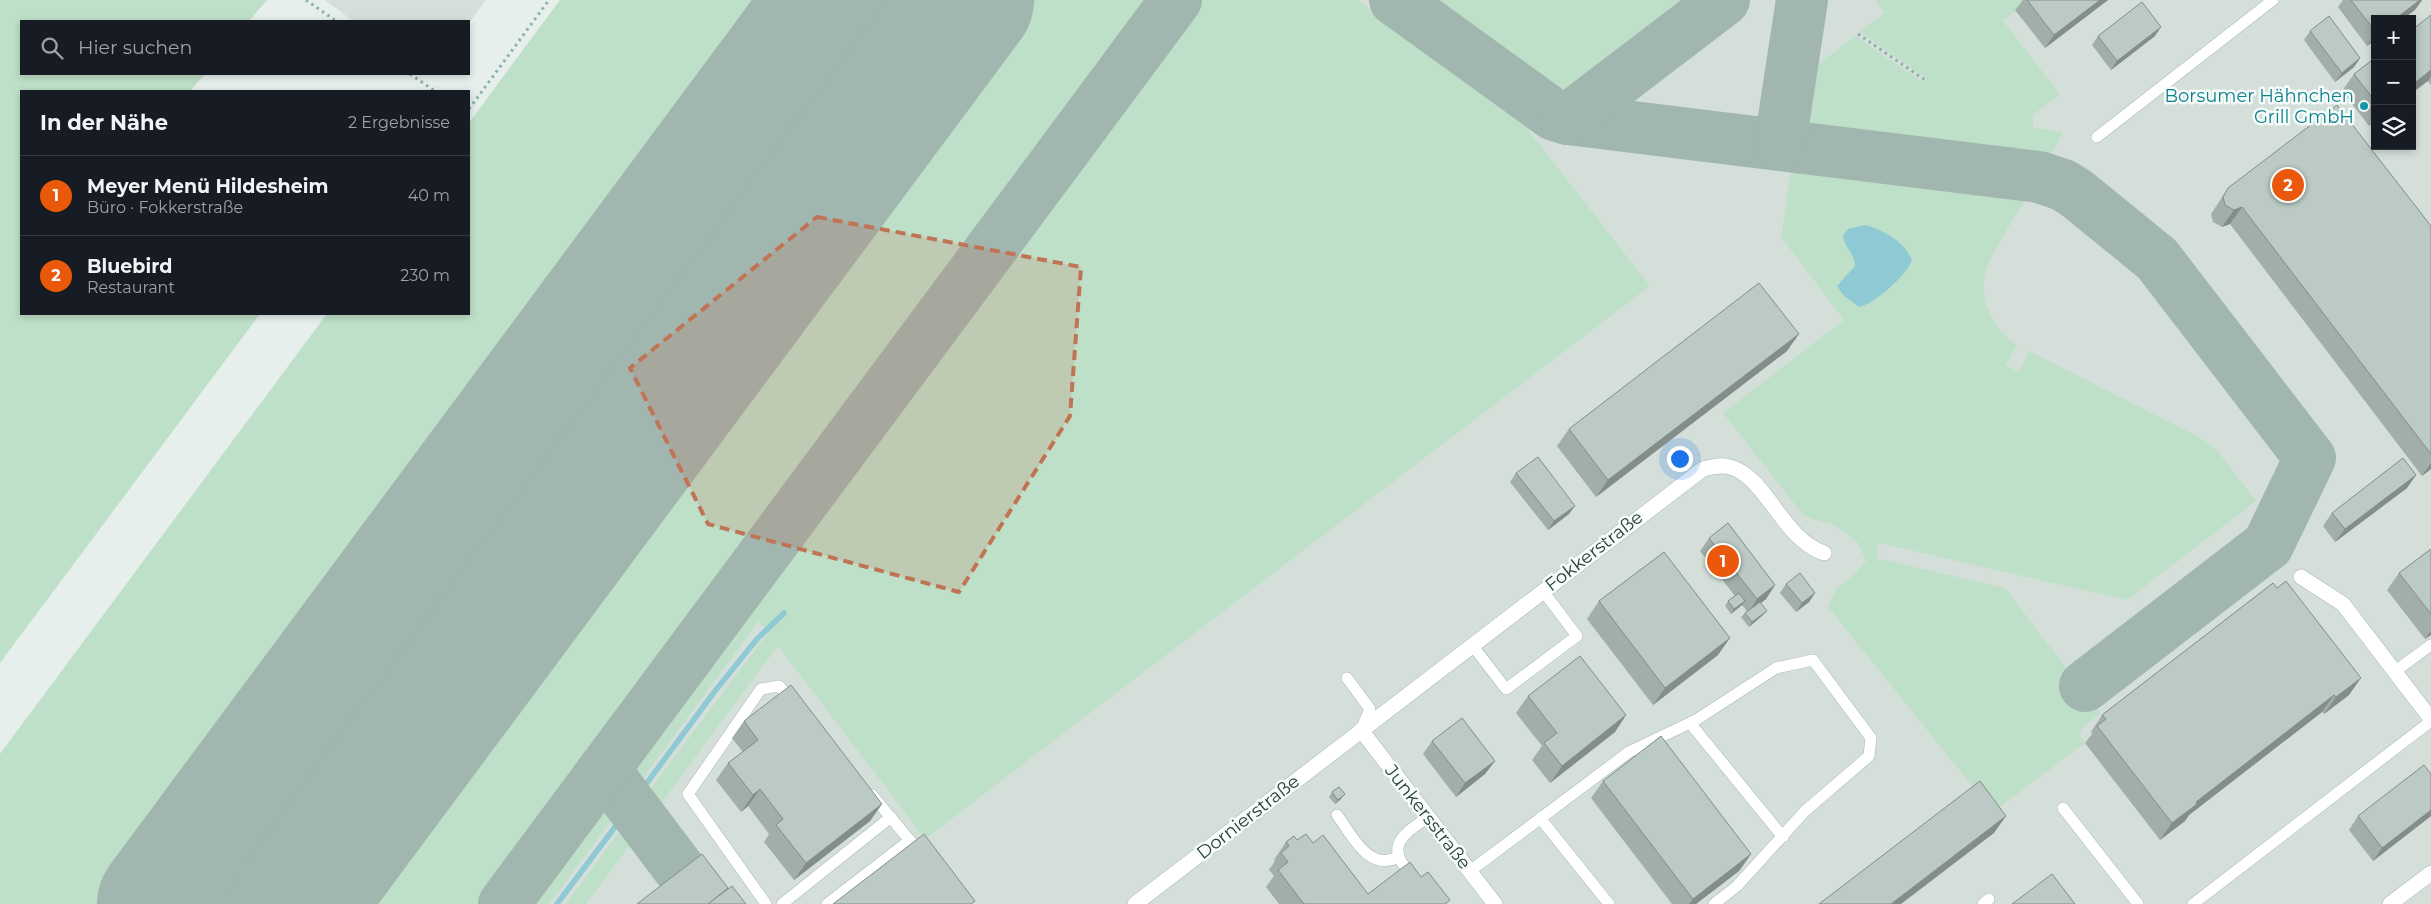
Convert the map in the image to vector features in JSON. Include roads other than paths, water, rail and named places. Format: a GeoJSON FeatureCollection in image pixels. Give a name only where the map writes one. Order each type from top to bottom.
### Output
{"type":"FeatureCollection","features":[{"type":"Feature","properties":{"kind":"street","name":"Fokkerstraße"},"geometry":{"type":"LineString","coordinates":[[1361,730],[1697,472],[1718,466],[1732,467],[1744,474],[1798,538],[1815,550],[1824,553]]}},
{"type":"Feature","properties":{"kind":"street"},"geometry":{"type":"LineString","coordinates":[[2301,577],[2343,604],[2431,720]]}},
{"type":"Feature","properties":{"kind":"street","name":"Junkersstraße"},"geometry":{"type":"LineString","coordinates":[[1361,730],[1495,904]]}},
{"type":"Feature","properties":{"kind":"street","name":"Dornierstraße"},"geometry":{"type":"LineString","coordinates":[[1135,904],[1361,730]]}},
{"type":"Feature","properties":{"kind":"street"},"geometry":{"type":"LineString","coordinates":[[2390,904],[2431,873]]}},
{"type":"Feature","properties":{"kind":"lane"},"geometry":{"type":"LineString","coordinates":[[2097,136],[2273,0]]}},
{"type":"Feature","properties":{"kind":"lane"},"geometry":{"type":"LineString","coordinates":[[1472,645],[1506,689],[1577,636],[1543,590]]}},
{"type":"Feature","properties":{"kind":"lane"},"geometry":{"type":"LineString","coordinates":[[2394,672],[2431,645]]}},
{"type":"Feature","properties":{"kind":"lane"},"geometry":{"type":"LineString","coordinates":[[1470,871],[1629,752],[1690,723],[1776,668],[1812,660],[1872,738],[1869,756],[1805,812],[1737,886],[1714,904]]}},
{"type":"Feature","properties":{"kind":"lane"},"geometry":{"type":"LineString","coordinates":[[1347,678],[1370,709],[1361,730]]}},
{"type":"Feature","properties":{"kind":"lane"},"geometry":{"type":"LineString","coordinates":[[766,904],[688,794],[761,689],[779,686],[804,715]]}},
{"type":"Feature","properties":{"kind":"lane"},"geometry":{"type":"LineString","coordinates":[[2193,904],[2431,720]]}},
{"type":"Feature","properties":{"kind":"lane"},"geometry":{"type":"LineString","coordinates":[[1690,723],[1783,837]]}},
{"type":"Feature","properties":{"kind":"lane"},"geometry":{"type":"LineString","coordinates":[[866,788],[927,861]]}},
{"type":"Feature","properties":{"kind":"lane"},"geometry":{"type":"LineString","coordinates":[[2064,808],[2138,904]]}},
{"type":"Feature","properties":{"kind":"lane"},"geometry":{"type":"LineString","coordinates":[[1337,815],[1368,856],[1376,861],[1385,862],[1399,857]]}},
{"type":"Feature","properties":{"kind":"lane"},"geometry":{"type":"LineString","coordinates":[[782,904],[891,817]]}},
{"type":"Feature","properties":{"kind":"lane"},"geometry":{"type":"LineString","coordinates":[[1423,888],[1399,857],[1398,848],[1401,839],[1428,817]]}},
{"type":"Feature","properties":{"kind":"lane"},"geometry":{"type":"LineString","coordinates":[[1540,818],[1609,904]]}},
{"type":"Feature","properties":{"kind":"lane"},"geometry":{"type":"LineString","coordinates":[[828,904],[910,840]]}},
{"type":"Feature","properties":{"kind":"water"},"geometry":{"type":"Polygon","coordinates":[[[1866,225],[1894,238],[1905,248],[1912,261],[1903,274],[1881,295],[1866,305],[1859,307],[1843,295],[1837,286],[1855,266],[1855,261],[1845,244],[1843,235],[1848,229],[1866,225]]]}},
{"type":"Feature","properties":{"kind":"waterway"},"geometry":{"type":"LineString","coordinates":[[638,795],[715,691],[757,639],[784,613]]}},
{"type":"Feature","properties":{"kind":"waterway"},"geometry":{"type":"LineString","coordinates":[[557,904],[624,815]]}},
{"type":"Feature","properties":{"kind":"place","name":"Borsumer Hähnchen Grill GmbH"},"geometry":{"type":"Point","coordinates":[2364,106]}},
{"type":"Feature","properties":{"kind":"place","name":"Bluebird"},"geometry":{"type":"Point","coordinates":[2288,185]}},
{"type":"Feature","properties":{"kind":"place","name":"Meyer Menü Hildesheim"},"geometry":{"type":"Point","coordinates":[1723,561]}}]}
